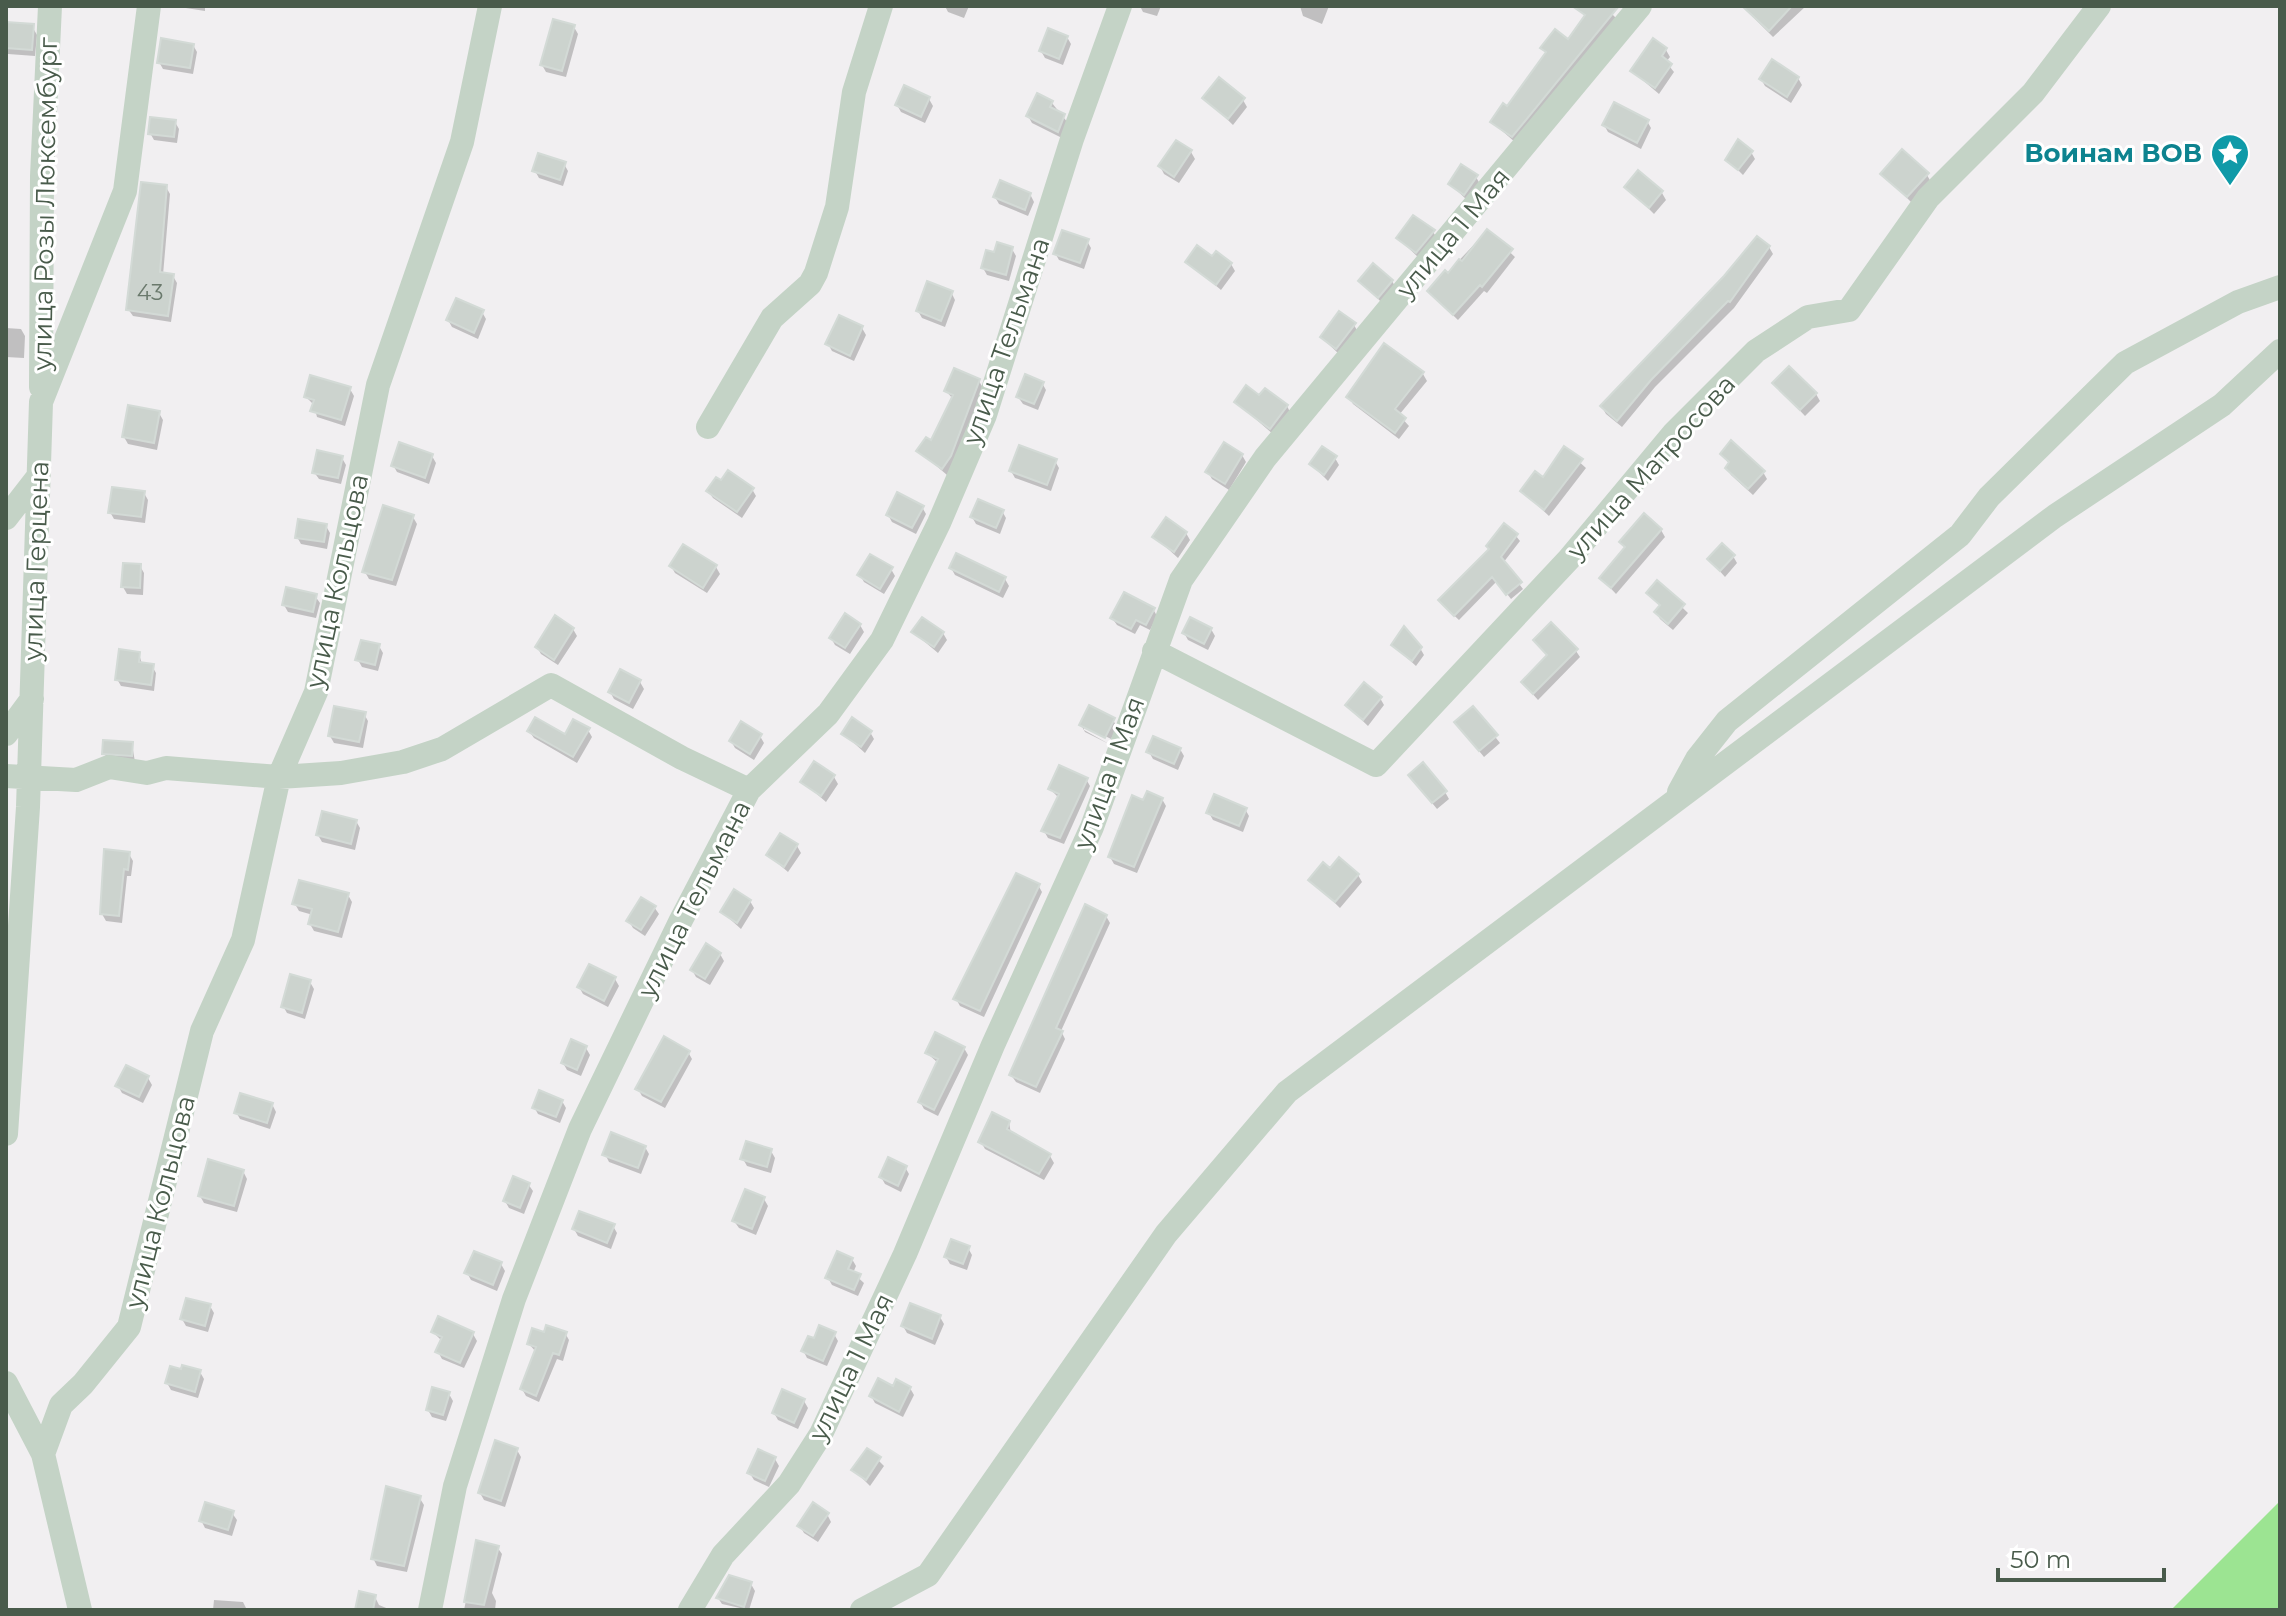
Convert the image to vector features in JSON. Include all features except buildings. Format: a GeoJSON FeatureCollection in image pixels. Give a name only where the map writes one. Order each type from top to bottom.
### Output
{"type":"FeatureCollection","features":[{"type":"Feature","properties":{"kind":"street","name":"улица Розы Люксембург"},"geometry":{"type":"LineString","coordinates":[[41,402],[42,176],[50,6]]}},
{"type":"Feature","properties":{"kind":"street","name":"улица Герцена"},"geometry":{"type":"LineString","coordinates":[[6,1134],[18,777],[32,699],[41,402],[125,191],[149,6]]}},
{"type":"Feature","properties":{"kind":"street","name":"улица Кольцова"},"geometry":{"type":"LineString","coordinates":[[43,1454],[61,1405],[83,1384],[129,1327],[202,1031],[243,940],[279,777],[316,692],[378,385],[462,142],[490,6]]}},
{"type":"Feature","properties":{"kind":"street"},"geometry":{"type":"LineString","coordinates":[[708,427],[772,318],[810,284],[816,273],[837,207],[854,92],[881,6]]}},
{"type":"Feature","properties":{"kind":"street","name":"улица Тельмана"},"geometry":{"type":"LineString","coordinates":[[430,1610],[455,1486],[514,1299],[574,1143],[681,920],[749,790],[828,714],[882,640],[939,523],[985,415],[1072,139],[1120,6]]}},
{"type":"Feature","properties":{"kind":"street","name":"улица 1 Мая"},"geometry":{"type":"LineString","coordinates":[[690,1610],[723,1555],[789,1484],[821,1434],[905,1254],[993,1045],[1092,827],[1181,580],[1265,458],[1640,6]]}},
{"type":"Feature","properties":{"kind":"street","name":"улица Матросова"},"geometry":{"type":"LineString","coordinates":[[1154,651],[1376,765],[1569,559],[1674,433],[1756,351],[1808,317],[1849,310],[1928,198],[2033,93],[2099,6]]}},
{"type":"Feature","properties":{"kind":"street"},"geometry":{"type":"LineString","coordinates":[[1674,801],[1697,759],[1727,721],[1960,535],[1989,497],[2125,363],[2238,302],[2280,287]]}},
{"type":"Feature","properties":{"kind":"street"},"geometry":{"type":"LineString","coordinates":[[862,1610],[928,1575],[1166,1234],[1287,1092],[2055,516],[2222,405],[2280,351]]}},
{"type":"Feature","properties":{"kind":"street"},"geometry":{"type":"LineString","coordinates":[[6,518],[38,477]]}},
{"type":"Feature","properties":{"kind":"street"},"geometry":{"type":"LineString","coordinates":[[18,777],[76,780],[109,767],[147,773],[166,768],[279,777],[341,773],[403,762],[442,749],[551,685],[682,758],[749,790]]}},
{"type":"Feature","properties":{"kind":"street"},"geometry":{"type":"LineString","coordinates":[[6,734],[32,699]]}},
{"type":"Feature","properties":{"kind":"street"},"geometry":{"type":"LineString","coordinates":[[6,1383],[43,1454],[80,1610]]}},
{"type":"Feature","properties":{"kind":"shaded area"},"geometry":{"type":"Polygon","coordinates":[[[2280,1501],[2280,1610],[2172,1610],[2173,1608],[2280,1501]]]}},
{"type":"Feature","properties":{"kind":"place","name":"Воинам ВОВ"},"geometry":{"type":"Point","coordinates":[2230,187]}}]}
